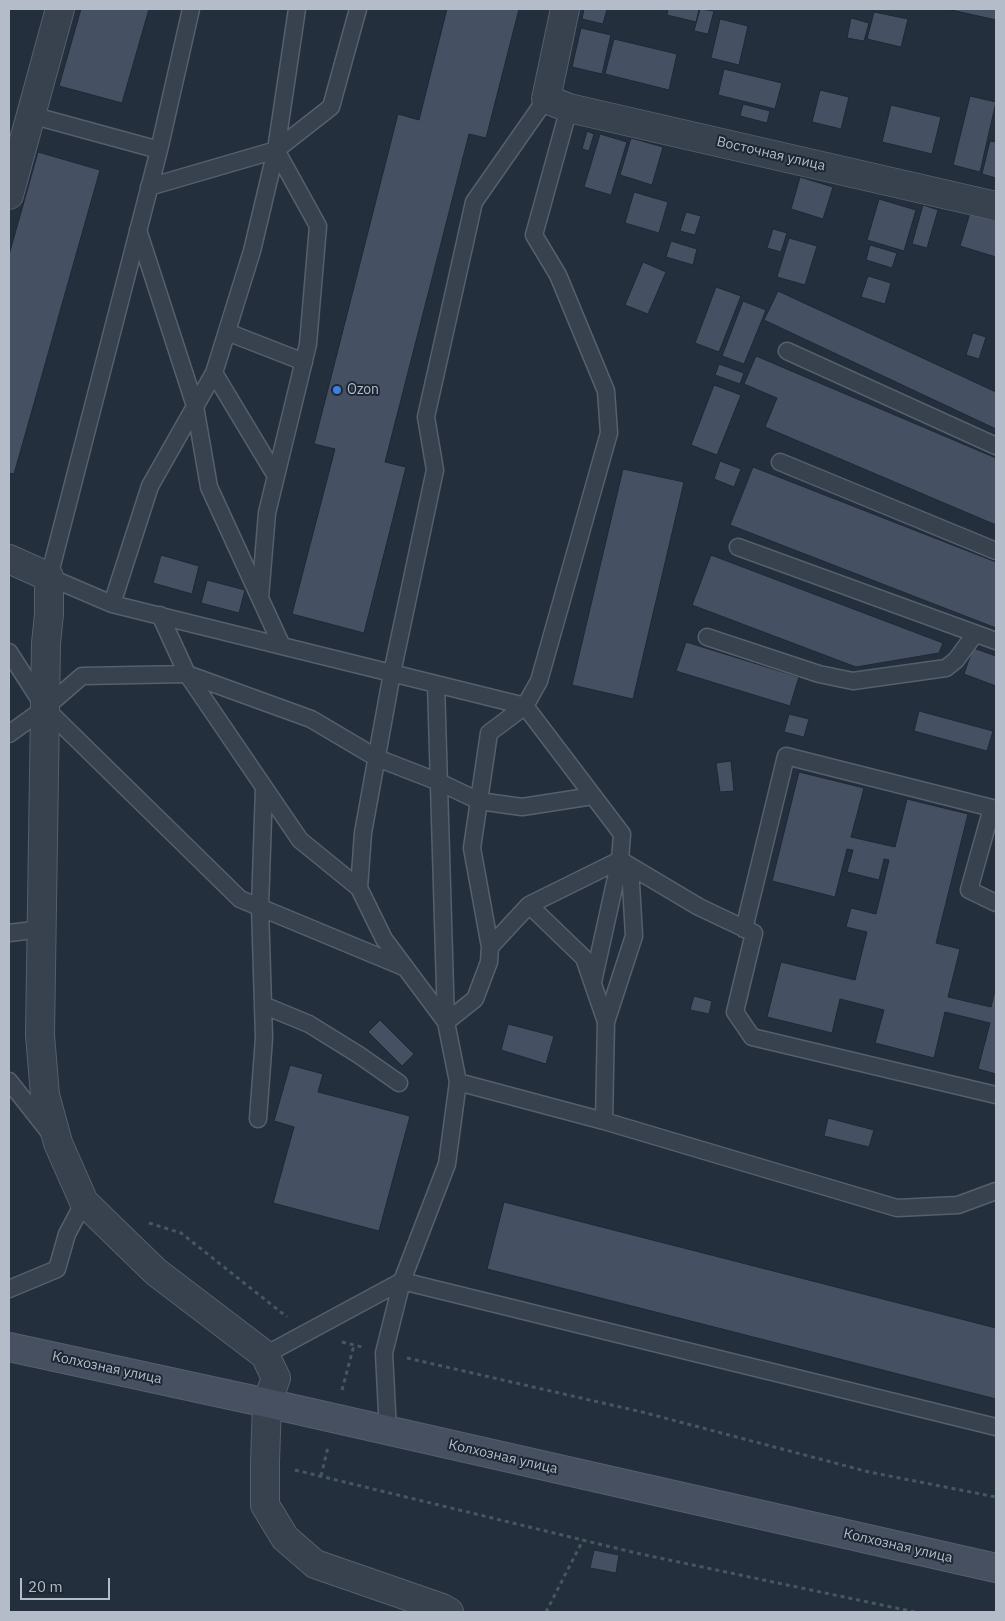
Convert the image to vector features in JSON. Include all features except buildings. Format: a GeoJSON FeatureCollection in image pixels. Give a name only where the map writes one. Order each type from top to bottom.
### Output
{"type":"FeatureCollection","features":[{"type":"Feature","properties":{"kind":"main road","name":"Колхозная улица"},"geometry":{"type":"LineString","coordinates":[[9,1347],[267,1403],[996,1568]]}},
{"type":"Feature","properties":{"kind":"street"},"geometry":{"type":"LineString","coordinates":[[9,194],[60,9]]}},
{"type":"Feature","properties":{"kind":"street"},"geometry":{"type":"LineString","coordinates":[[557,103],[565,9]]}},
{"type":"Feature","properties":{"kind":"street","name":"Восточная улица"},"geometry":{"type":"LineString","coordinates":[[557,103],[996,206]]}},
{"type":"Feature","properties":{"kind":"street"},"geometry":{"type":"LineString","coordinates":[[9,559],[49,577],[49,614],[46,643],[40,1035],[45,1095],[58,1143],[84,1202],[156,1272],[265,1355],[276,1378],[267,1403],[264,1462],[265,1505],[284,1538],[316,1564],[449,1612]]}},
{"type":"Feature","properties":{"kind":"lane"},"geometry":{"type":"LineString","coordinates":[[191,9],[159,150],[49,577],[112,604],[525,706],[622,834],[634,936],[606,1022],[604,1121]]}},
{"type":"Feature","properties":{"kind":"lane"},"geometry":{"type":"LineString","coordinates":[[112,604],[150,486],[214,372],[227,332],[252,251],[276,150],[296,9]]}},
{"type":"Feature","properties":{"kind":"lane"},"geometry":{"type":"LineString","coordinates":[[149,187],[276,150],[331,107],[358,9]]}},
{"type":"Feature","properties":{"kind":"lane"},"geometry":{"type":"LineString","coordinates":[[359,888],[363,833],[392,673],[435,470],[426,417],[474,202],[557,103]]}},
{"type":"Feature","properties":{"kind":"lane"},"geometry":{"type":"LineString","coordinates":[[446,1022],[475,999],[489,962],[490,947],[472,848],[489,733],[525,706],[539,681],[609,433],[606,391],[558,275],[534,235],[557,103]]}},
{"type":"Feature","properties":{"kind":"lane"},"geometry":{"type":"LineString","coordinates":[[31,115],[159,150]]}},
{"type":"Feature","properties":{"kind":"lane"},"geometry":{"type":"LineString","coordinates":[[260,598],[267,513],[308,344],[318,226],[276,150]]}},
{"type":"Feature","properties":{"kind":"lane"},"geometry":{"type":"LineString","coordinates":[[138,230],[195,406],[209,487],[282,646]]}},
{"type":"Feature","properties":{"kind":"lane"},"geometry":{"type":"LineString","coordinates":[[227,332],[304,362]]}},
{"type":"Feature","properties":{"kind":"lane"},"geometry":{"type":"LineString","coordinates":[[787,350],[996,446]]}},
{"type":"Feature","properties":{"kind":"lane"},"geometry":{"type":"LineString","coordinates":[[214,372],[276,476]]}},
{"type":"Feature","properties":{"kind":"lane"},"geometry":{"type":"LineString","coordinates":[[780,462],[996,551]]}},
{"type":"Feature","properties":{"kind":"lane"},"geometry":{"type":"LineString","coordinates":[[738,547],[996,641]]}},
{"type":"Feature","properties":{"kind":"lane"},"geometry":{"type":"LineString","coordinates":[[160,615],[187,674],[300,840],[359,888],[384,939],[446,1022]]}},
{"type":"Feature","properties":{"kind":"lane"},"geometry":{"type":"LineString","coordinates":[[707,637],[819,674],[853,681],[946,668],[956,660],[975,634]]}},
{"type":"Feature","properties":{"kind":"lane"},"geometry":{"type":"LineString","coordinates":[[9,652],[45,708],[240,899],[406,968]]}},
{"type":"Feature","properties":{"kind":"lane"},"geometry":{"type":"LineString","coordinates":[[9,734],[45,708],[82,676],[187,674],[311,719],[377,758],[439,782],[479,802],[522,807],[594,796]]}},
{"type":"Feature","properties":{"kind":"lane"},"geometry":{"type":"LineString","coordinates":[[388,1431],[384,1353],[402,1282],[446,1164],[458,1082],[446,1022],[436,684]]}},
{"type":"Feature","properties":{"kind":"lane"},"geometry":{"type":"LineString","coordinates":[[744,928],[786,756],[992,808],[969,890],[996,903]]}},
{"type":"Feature","properties":{"kind":"lane"},"geometry":{"type":"LineString","coordinates":[[258,1119],[264,1038],[260,907],[264,788]]}},
{"type":"Feature","properties":{"kind":"lane"},"geometry":{"type":"LineString","coordinates":[[490,947],[530,905],[625,863]]}},
{"type":"Feature","properties":{"kind":"lane"},"geometry":{"type":"LineString","coordinates":[[625,863],[699,907],[754,933],[735,1012],[752,1036],[996,1094]]}},
{"type":"Feature","properties":{"kind":"lane"},"geometry":{"type":"LineString","coordinates":[[593,982],[625,863]]}},
{"type":"Feature","properties":{"kind":"lane"},"geometry":{"type":"LineString","coordinates":[[530,905],[584,958],[606,1022]]}},
{"type":"Feature","properties":{"kind":"lane"},"geometry":{"type":"LineString","coordinates":[[9,933],[42,929]]}},
{"type":"Feature","properties":{"kind":"lane"},"geometry":{"type":"LineString","coordinates":[[263,1005],[308,1024],[359,1055],[399,1083]]}},
{"type":"Feature","properties":{"kind":"lane"},"geometry":{"type":"LineString","coordinates":[[9,1082],[58,1143]]}},
{"type":"Feature","properties":{"kind":"lane"},"geometry":{"type":"LineString","coordinates":[[458,1082],[604,1121],[897,1208],[958,1205],[996,1191]]}},
{"type":"Feature","properties":{"kind":"lane"},"geometry":{"type":"LineString","coordinates":[[9,1289],[58,1269],[67,1234],[84,1202]]}},
{"type":"Feature","properties":{"kind":"lane"},"geometry":{"type":"LineString","coordinates":[[265,1355],[402,1282],[996,1427]]}},
{"type":"Feature","properties":{"kind":"path"},"geometry":{"type":"LineString","coordinates":[[146,1222],[181,1233],[307,1333],[384,1353],[642,1412],[869,1472],[996,1497]]}},
{"type":"Feature","properties":{"kind":"path"},"geometry":{"type":"LineString","coordinates":[[264,1462],[636,1553],[915,1612]]}},
{"type":"Feature","properties":{"kind":"path"},"geometry":{"type":"LineString","coordinates":[[546,1612],[583,1540]]}},
{"type":"Feature","properties":{"kind":"place","name":"Ozon"},"geometry":{"type":"Point","coordinates":[337,390]}}]}
